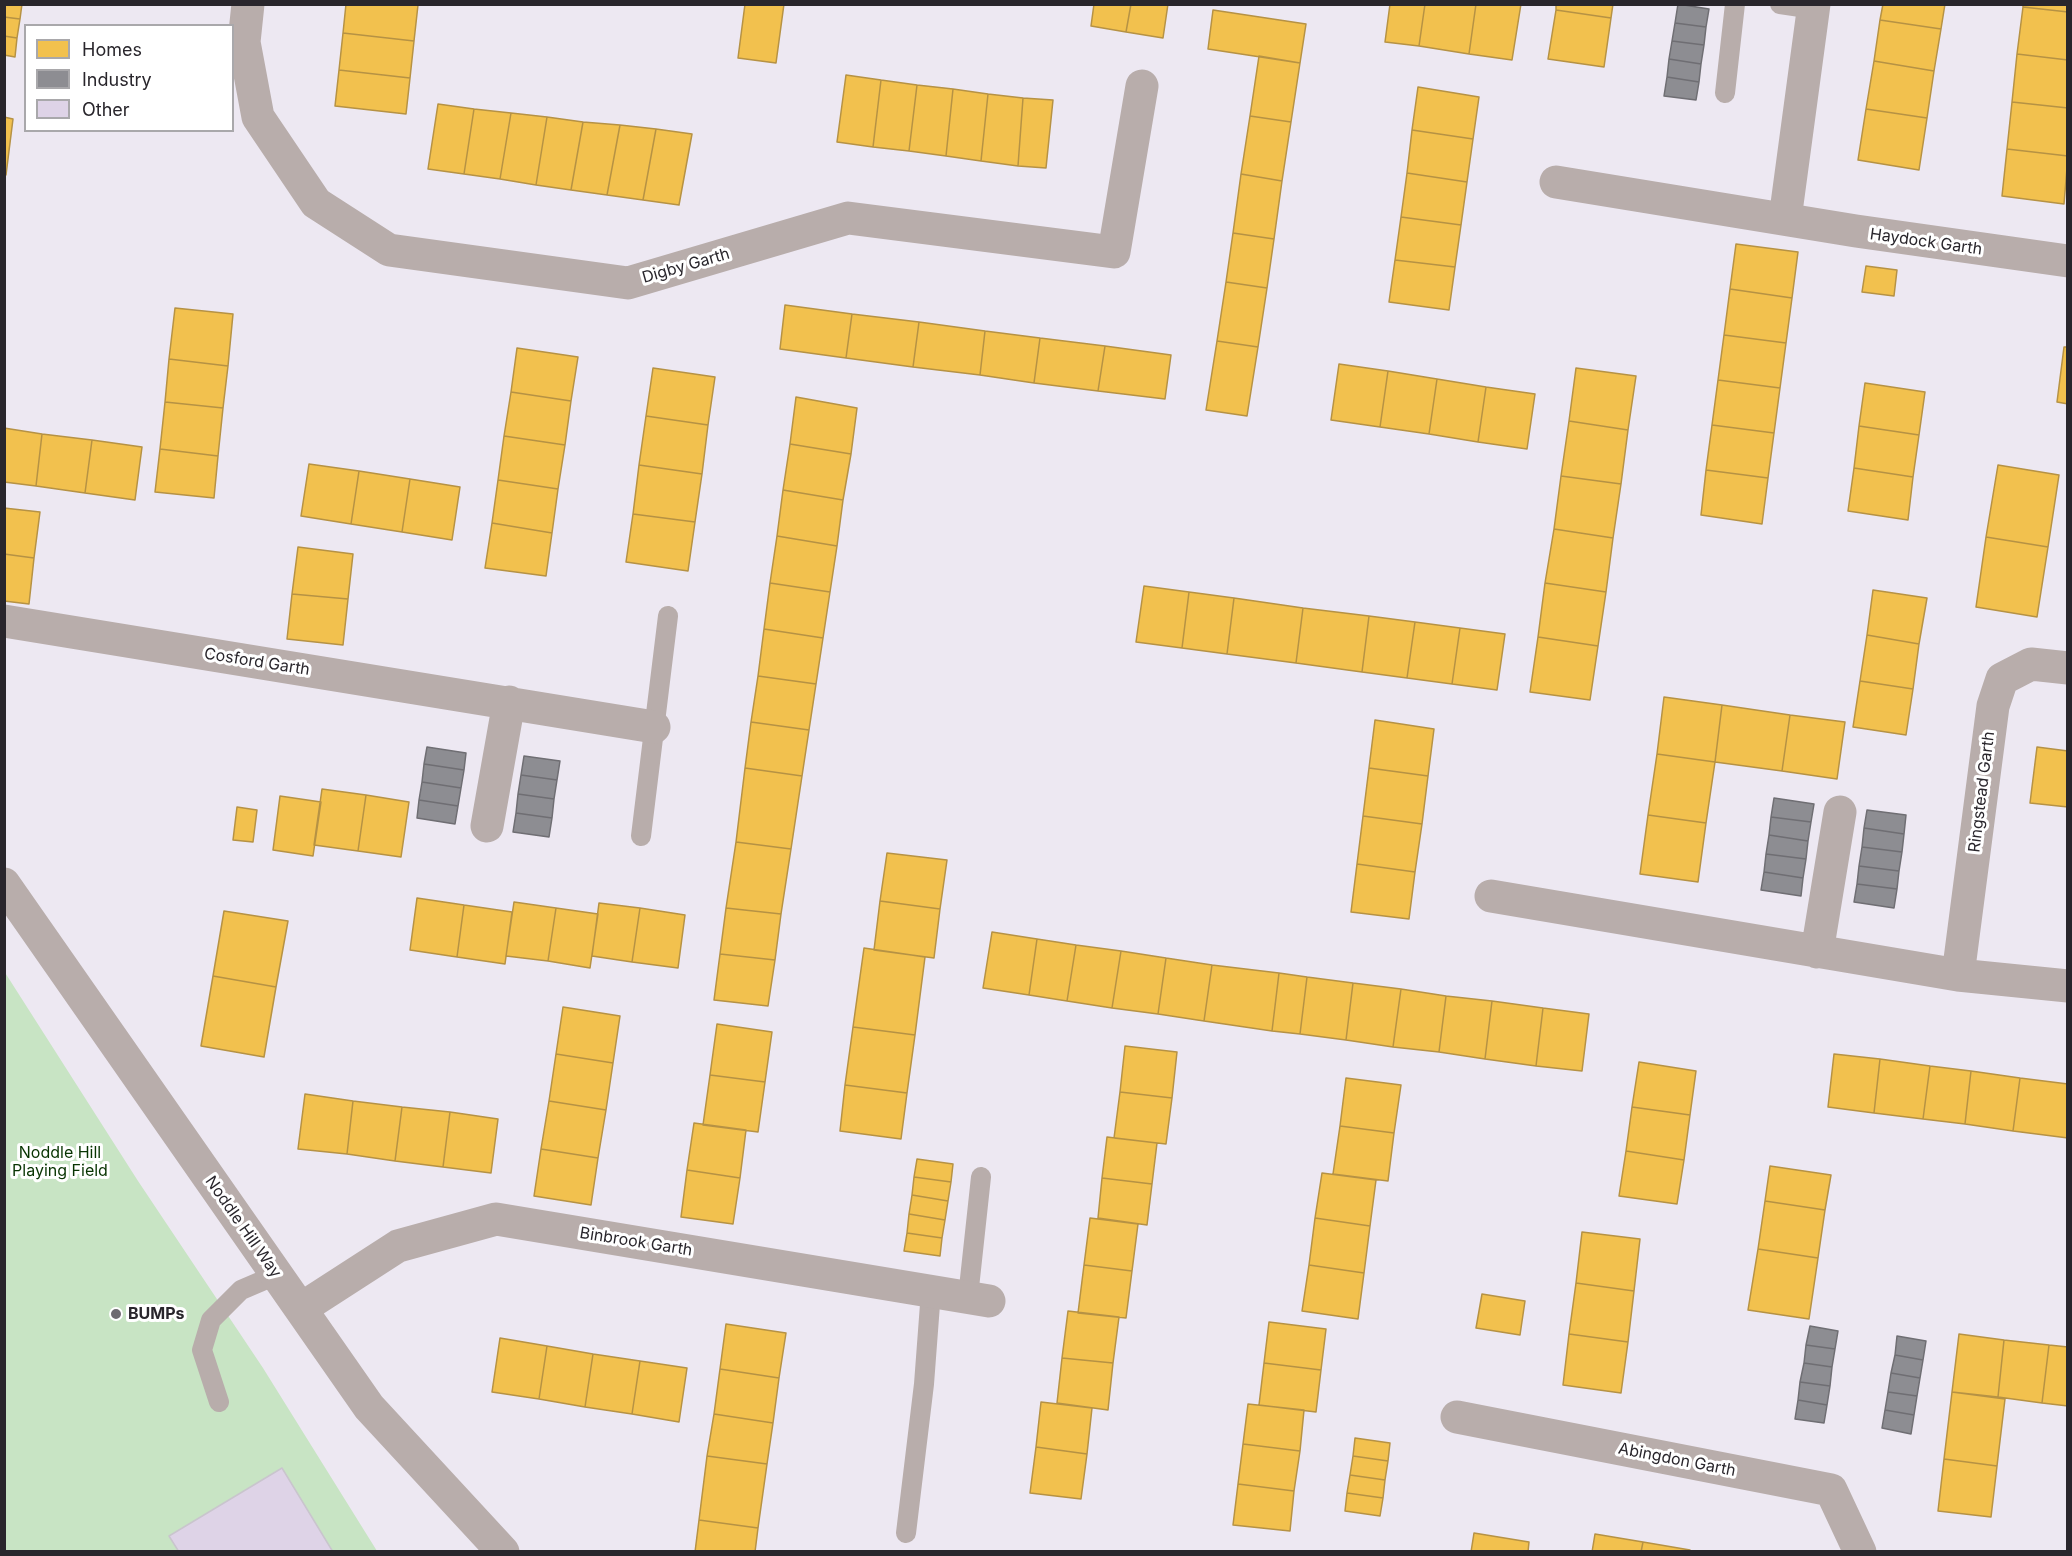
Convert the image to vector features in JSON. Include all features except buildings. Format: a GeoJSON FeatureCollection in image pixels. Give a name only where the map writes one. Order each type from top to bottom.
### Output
{"type":"FeatureCollection","features":[{"type":"Feature","properties":{"kind":"street","name":"Digby Garth"},"geometry":{"type":"LineString","coordinates":[[249,4],[244,42],[258,117],[316,203],[388,250],[628,283],[848,218],[1114,252],[1142,86]]}},
{"type":"Feature","properties":{"kind":"street"},"geometry":{"type":"LineString","coordinates":[[1785,219],[1814,7]]}},
{"type":"Feature","properties":{"kind":"street","name":"Haydock Garth"},"geometry":{"type":"LineString","coordinates":[[1556,182],[1681,204],[1724,208],[1856,231],[2067,261]]}},
{"type":"Feature","properties":{"kind":"street","name":"Cosford Garth"},"geometry":{"type":"LineString","coordinates":[[4,621],[654,727]]}},
{"type":"Feature","properties":{"kind":"street","name":"Ringstead Garth"},"geometry":{"type":"LineString","coordinates":[[1958,975],[1992,706],[2002,679],[2021,669],[2031,664],[2067,668]]}},
{"type":"Feature","properties":{"kind":"street"},"geometry":{"type":"LineString","coordinates":[[487,826],[509,702]]}},
{"type":"Feature","properties":{"kind":"street"},"geometry":{"type":"LineString","coordinates":[[1817,952],[1840,813]]}},
{"type":"Feature","properties":{"kind":"street","name":"Noddle Hill Way"},"geometry":{"type":"LineString","coordinates":[[4,884],[369,1407],[503,1551]]}},
{"type":"Feature","properties":{"kind":"street"},"geometry":{"type":"LineString","coordinates":[[1491,896],[1958,975],[2067,986]]}},
{"type":"Feature","properties":{"kind":"street","name":"Binbrook Garth"},"geometry":{"type":"LineString","coordinates":[[302,1308],[398,1245],[495,1220],[979,1299]]}},
{"type":"Feature","properties":{"kind":"street","name":"Abingdon Garth"},"geometry":{"type":"LineString","coordinates":[[1457,1417],[1831,1490],[1860,1551]]}},
{"type":"Feature","properties":{"kind":"lane"},"geometry":{"type":"LineString","coordinates":[[1725,93],[1734,4]]}},
{"type":"Feature","properties":{"kind":"lane"},"geometry":{"type":"LineString","coordinates":[[1780,4],[1814,7]]}},
{"type":"Feature","properties":{"kind":"lane"},"geometry":{"type":"LineString","coordinates":[[641,836],[668,616]]}},
{"type":"Feature","properties":{"kind":"lane"},"geometry":{"type":"LineString","coordinates":[[979,1299],[981,1177]]}},
{"type":"Feature","properties":{"kind":"lane"},"geometry":{"type":"LineString","coordinates":[[219,1402],[202,1350],[211,1320],[241,1290],[276,1275]]}},
{"type":"Feature","properties":{"kind":"lane"},"geometry":{"type":"LineString","coordinates":[[906,1533],[924,1384],[931,1292]]}},
{"type":"Feature","properties":{"kind":"green space","name":"BUMPs"},"geometry":{"type":"Polygon","coordinates":[[[4,971],[138,1181],[263,1368],[377,1551],[5,1551],[4,971]]]}},
{"type":"Feature","properties":{"kind":"place","name":"BUMPs"},"geometry":{"type":"Point","coordinates":[116,1314]}},
{"type":"Feature","properties":{"kind":"park label","name":"Noddle Hill Playing Field"},"geometry":{"type":"Point","coordinates":[60,1162]}}]}
